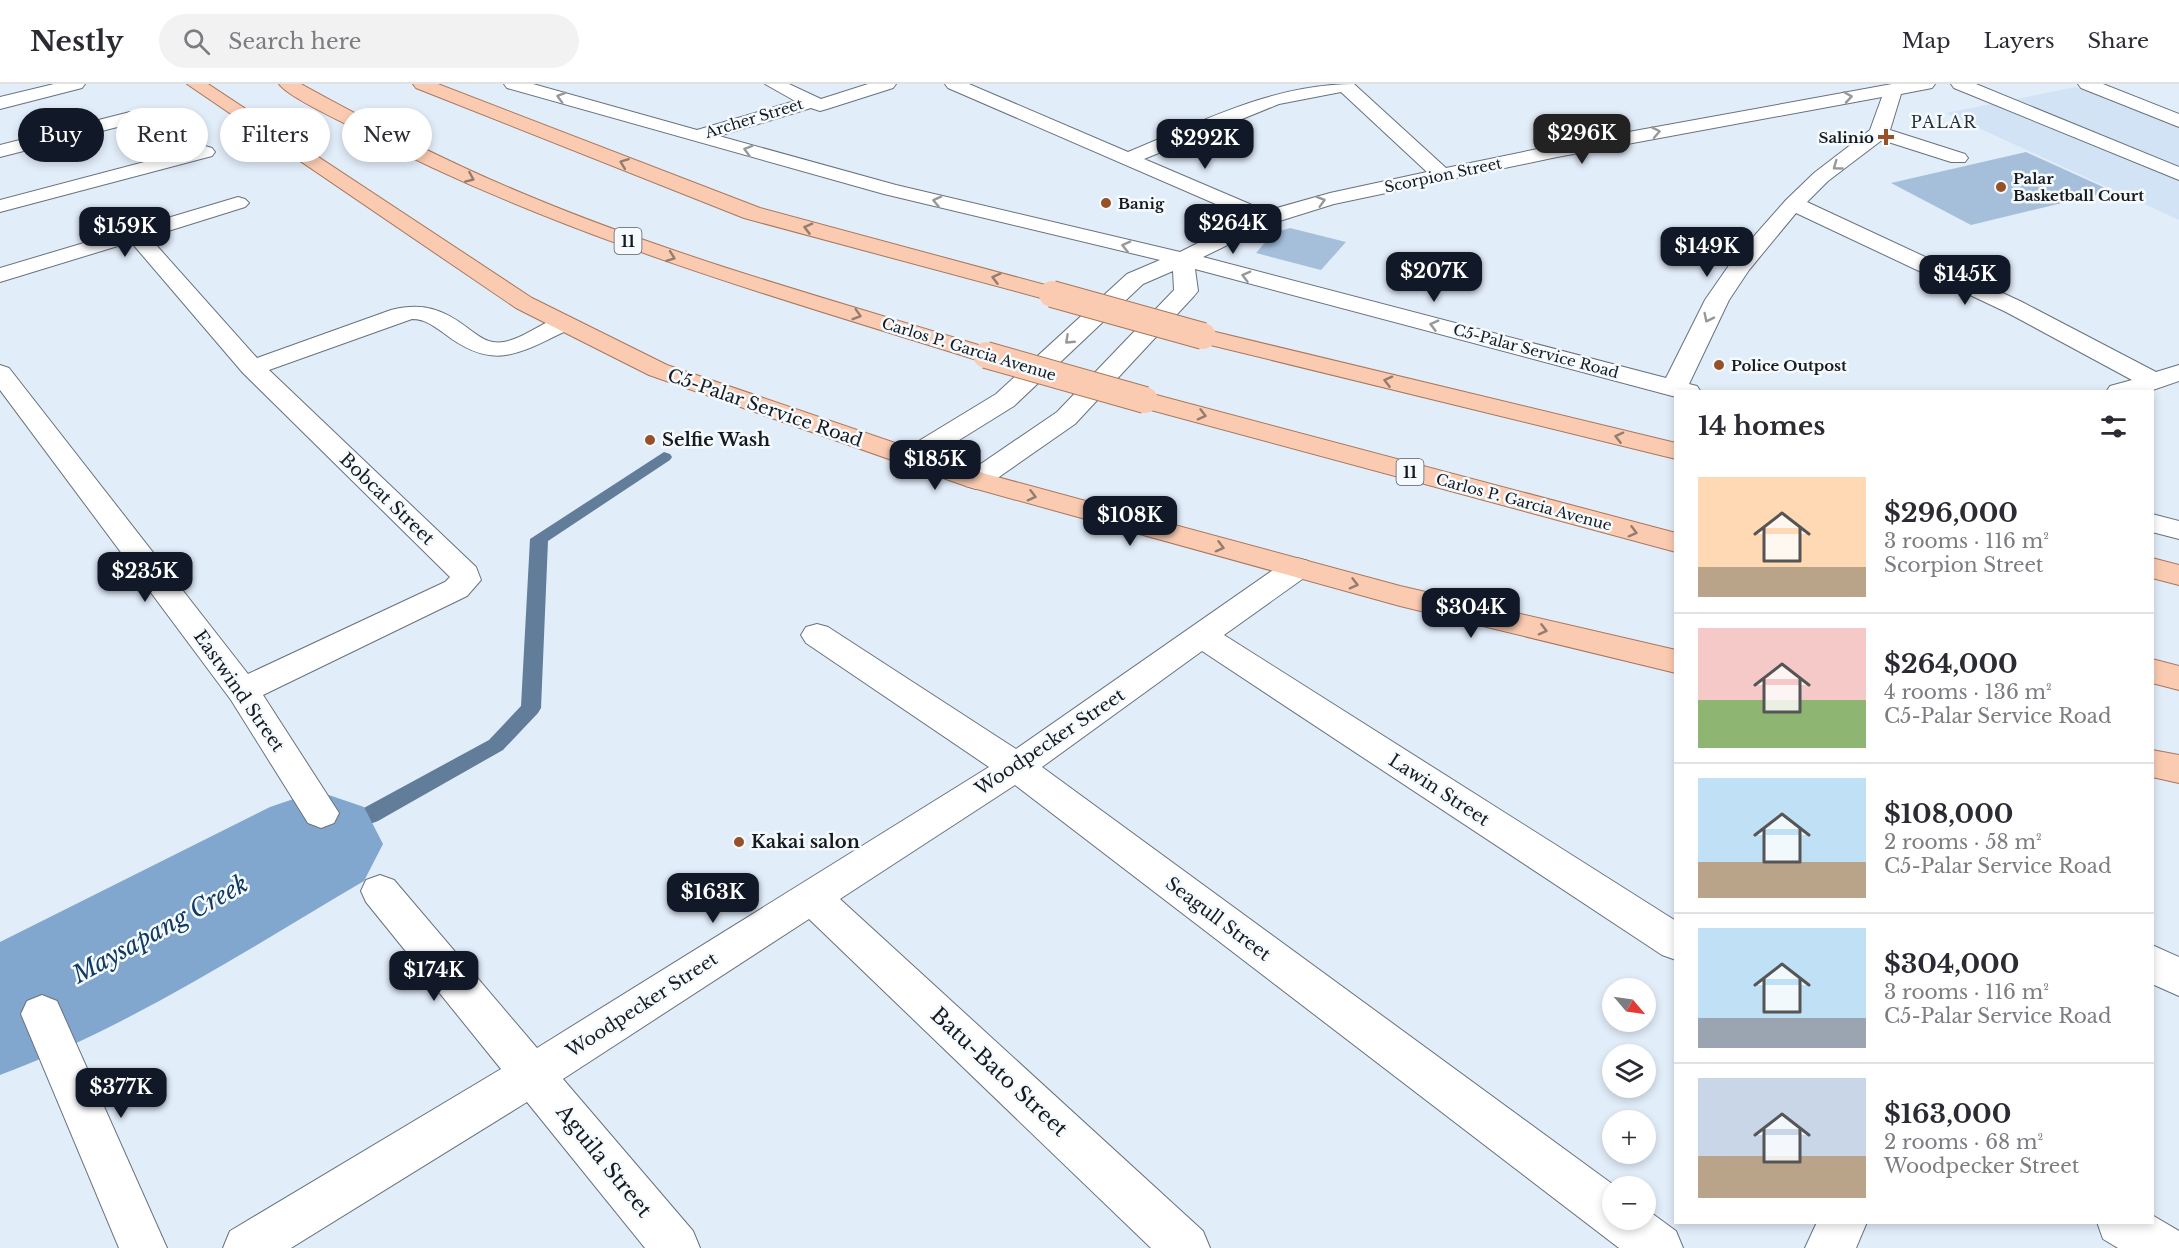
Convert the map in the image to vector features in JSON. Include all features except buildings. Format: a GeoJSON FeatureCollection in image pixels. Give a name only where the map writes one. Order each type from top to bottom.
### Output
{"type":"FeatureCollection","features":[{"type":"Feature","properties":{"kind":"main road","name":"C5-Palar Service Road"},"geometry":{"type":"LineString","coordinates":[[196,84],[514,297],[658,370],[909,459],[976,480],[1297,568],[1674,662]]}},
{"type":"Feature","properties":{"kind":"main road","name":"Carlos P. Garcia Avenue"},"geometry":{"type":"LineString","coordinates":[[288,84],[363,127],[424,158],[556,215],[678,260],[1145,400],[1674,542]]}},
{"type":"Feature","properties":{"kind":"main road"},"geometry":{"type":"LineString","coordinates":[[422,84],[752,213],[1203,336],[1674,451]]}},
{"type":"Feature","properties":{"kind":"main road"},"geometry":{"type":"LineString","coordinates":[[2154,569],[2179,575]]}},
{"type":"Feature","properties":{"kind":"main road"},"geometry":{"type":"LineString","coordinates":[[2154,672],[2179,678]]}},
{"type":"Feature","properties":{"kind":"main road"},"geometry":{"type":"LineString","coordinates":[[2154,763],[2179,769]]}},
{"type":"Feature","properties":{"kind":"street"},"geometry":{"type":"LineString","coordinates":[[0,103],[76,84]]}},
{"type":"Feature","properties":{"kind":"street","name":"C5-Palar Service Road"},"geometry":{"type":"LineString","coordinates":[[513,84],[891,190],[1183,259],[1681,390]]}},
{"type":"Feature","properties":{"kind":"street","name":"Archer Street"},"geometry":{"type":"LineString","coordinates":[[774,84],[810,102]]}},
{"type":"Feature","properties":{"kind":"street"},"geometry":{"type":"LineString","coordinates":[[810,102],[824,104],[887,84]]}},
{"type":"Feature","properties":{"kind":"street"},"geometry":{"type":"LineString","coordinates":[[954,84],[1265,218]]}},
{"type":"Feature","properties":{"kind":"street","name":"Scorpion Street"},"geometry":{"type":"LineString","coordinates":[[909,459],[1005,400],[1135,279],[1183,259],[1265,218],[1330,199],[1557,151],[1926,84]]}},
{"type":"Feature","properties":{"kind":"street"},"geometry":{"type":"LineString","coordinates":[[1960,84],[2179,174]]}},
{"type":"Feature","properties":{"kind":"street"},"geometry":{"type":"LineString","coordinates":[[2087,84],[2179,121]]}},
{"type":"Feature","properties":{"kind":"street"},"geometry":{"type":"LineString","coordinates":[[1129,158],[1274,99],[1344,85],[1441,176]]}},
{"type":"Feature","properties":{"kind":"street"},"geometry":{"type":"LineString","coordinates":[[1681,390],[1716,300],[1767,233],[1793,204],[1821,177],[1879,134],[1886,119],[1894,89]]}},
{"type":"Feature","properties":{"kind":"street","name":"Archer Street"},"geometry":{"type":"LineString","coordinates":[[697,136],[810,102]]}},
{"type":"Feature","properties":{"kind":"street"},"geometry":{"type":"LineString","coordinates":[[0,151],[116,122]]}},
{"type":"Feature","properties":{"kind":"street"},"geometry":{"type":"LineString","coordinates":[[1879,134],[1958,158]]}},
{"type":"Feature","properties":{"kind":"street"},"geometry":{"type":"LineString","coordinates":[[0,206],[167,162]]}},
{"type":"Feature","properties":{"kind":"street"},"geometry":{"type":"LineString","coordinates":[[0,274],[238,203]]}},
{"type":"Feature","properties":{"kind":"street"},"geometry":{"type":"LineString","coordinates":[[1793,204],[2003,301],[2152,380]]}},
{"type":"Feature","properties":{"kind":"street","name":"Bobcat Street"},"geometry":{"type":"LineString","coordinates":[[135,234],[252,368],[465,574],[466,580],[456,589],[243,691]]}},
{"type":"Feature","properties":{"kind":"street"},"geometry":{"type":"LineString","coordinates":[[976,480],[1066,418],[1186,291],[1183,259]]}},
{"type":"Feature","properties":{"kind":"street"},"geometry":{"type":"LineString","coordinates":[[252,368],[399,315],[417,312],[432,315],[483,348],[495,350],[510,348],[563,323]]}},
{"type":"Feature","properties":{"kind":"street","name":"Eastwind Street"},"geometry":{"type":"LineString","coordinates":[[0,373],[243,691],[321,813]]}},
{"type":"Feature","properties":{"kind":"street"},"geometry":{"type":"LineString","coordinates":[[2124,390],[2179,373]]}},
{"type":"Feature","properties":{"kind":"street"},"geometry":{"type":"LineString","coordinates":[[2154,524],[2179,530]]}},
{"type":"Feature","properties":{"kind":"street","name":"Woodpecker Street"},"geometry":{"type":"LineString","coordinates":[[247,1248],[533,1074],[1016,767],[1297,568]]}},
{"type":"Feature","properties":{"kind":"street","name":"Seagull Street"},"geometry":{"type":"LineString","coordinates":[[817,635],[1016,767],[1602,1206]]}},
{"type":"Feature","properties":{"kind":"street","name":"Lawin Street"},"geometry":{"type":"LineString","coordinates":[[1203,636],[1674,943]]}},
{"type":"Feature","properties":{"kind":"street"},"geometry":{"type":"LineString","coordinates":[[380,891],[533,1074]]}},
{"type":"Feature","properties":{"kind":"street","name":"Batu-Bato Street"},"geometry":{"type":"LineString","coordinates":[[811,896],[1186,1248]]}},
{"type":"Feature","properties":{"kind":"street"},"geometry":{"type":"LineString","coordinates":[[2154,964],[2179,978]]}},
{"type":"Feature","properties":{"kind":"street"},"geometry":{"type":"LineString","coordinates":[[42,1014],[142,1248]]}},
{"type":"Feature","properties":{"kind":"street","name":"Aguila Street"},"geometry":{"type":"LineString","coordinates":[[533,1074],[676,1248]]}},
{"type":"Feature","properties":{"kind":"street"},"geometry":{"type":"LineString","coordinates":[[1829,1248],[1843,1224]]}},
{"type":"Feature","properties":{"kind":"street"},"geometry":{"type":"LineString","coordinates":[[2123,1224],[2162,1248]]}},
{"type":"Feature","properties":{"kind":"street"},"geometry":{"type":"LineString","coordinates":[[1635,1230],[1659,1248]]}},
{"type":"Feature","properties":{"kind":"shaded area"},"geometry":{"type":"Polygon","coordinates":[[[2076,87],[2179,128],[2179,220],[1946,113],[2076,87]]]}},
{"type":"Feature","properties":{"kind":"shaded area","name":"Palar Basketball Court"},"geometry":{"type":"Polygon","coordinates":[[[2026,152],[2112,191],[1971,225],[1891,183],[2026,152]]]}},
{"type":"Feature","properties":{"kind":"shaded area"},"geometry":{"type":"Polygon","coordinates":[[[1290,228],[1346,242],[1321,270],[1256,253],[1273,233],[1290,228]]]}},
{"type":"Feature","properties":{"kind":"waterway","name":"Maysapang Creek"},"geometry":{"type":"LineString","coordinates":[[370,815],[496,745],[531,708],[539,539],[664,457]]}},
{"type":"Feature","properties":{"kind":"waterway","name":"Maysapang Creek"},"geometry":{"type":"LineString","coordinates":[[0,1009],[67,980],[317,844]]}},
{"type":"Feature","properties":{"kind":"place","name":"Salinio"},"geometry":{"type":"Point","coordinates":[1886,137]}},
{"type":"Feature","properties":{"kind":"place","name":"Palar Basketball Court"},"geometry":{"type":"Point","coordinates":[2001,187]}},
{"type":"Feature","properties":{"kind":"place","name":"Banig"},"geometry":{"type":"Point","coordinates":[1106,203]}},
{"type":"Feature","properties":{"kind":"place","name":"Police Outpost"},"geometry":{"type":"Point","coordinates":[1719,365]}},
{"type":"Feature","properties":{"kind":"place","name":"Selfie Wash"},"geometry":{"type":"Point","coordinates":[650,440]}},
{"type":"Feature","properties":{"kind":"place","name":"Kakai salon"},"geometry":{"type":"Point","coordinates":[739,842]}},
{"type":"Feature","properties":{"kind":"district","name":"PALAR"},"geometry":{"type":"Point","coordinates":[1944,122]}}]}
